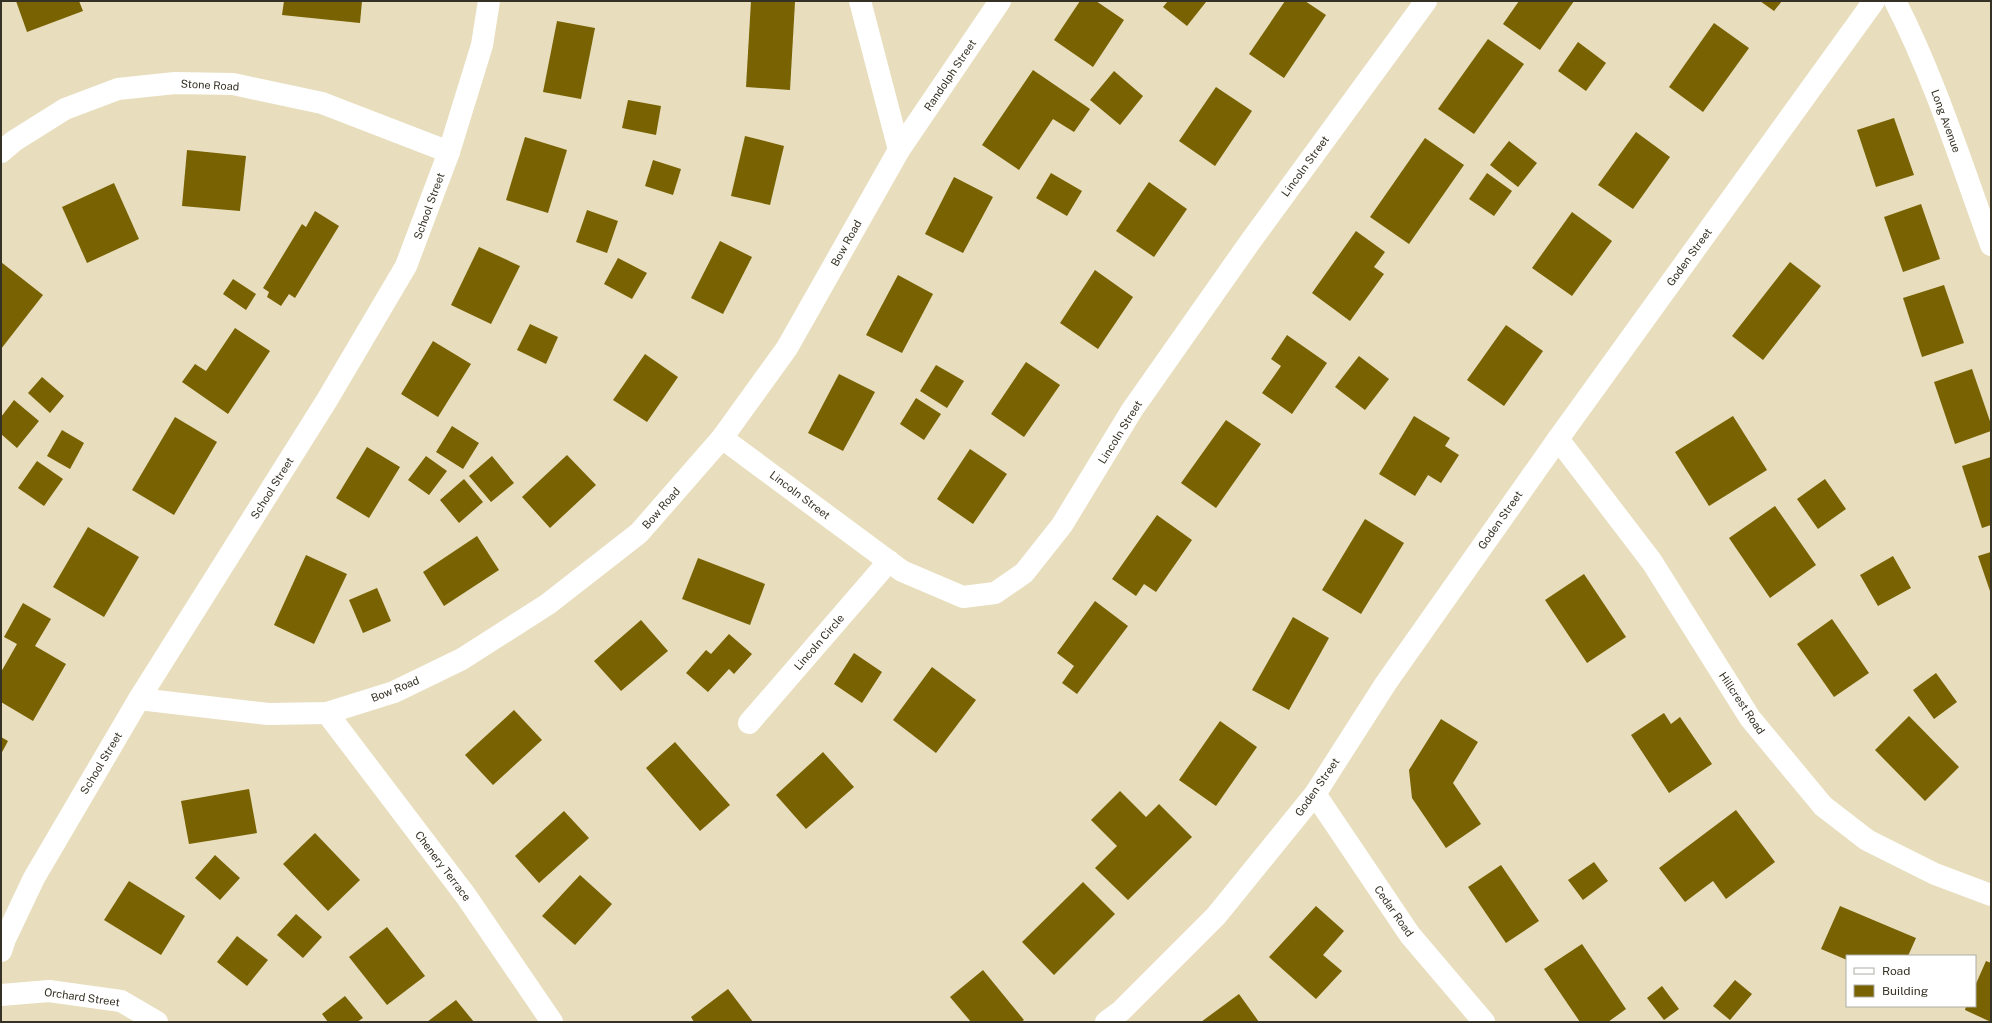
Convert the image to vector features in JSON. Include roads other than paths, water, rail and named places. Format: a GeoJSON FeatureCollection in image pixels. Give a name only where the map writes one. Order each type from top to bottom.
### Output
{"type":"FeatureCollection","features":[{"type":"Feature","properties":{"kind":"street","name":"School Street"},"geometry":{"type":"LineString","coordinates":[[1,951],[5,939],[34,878],[139,699],[327,400],[406,266],[449,152],[482,45],[489,1]]}},
{"type":"Feature","properties":{"kind":"street"},"geometry":{"type":"LineString","coordinates":[[860,1],[899,150]]}},
{"type":"Feature","properties":{"kind":"street","name":"Randolph Street"},"geometry":{"type":"LineString","coordinates":[[899,150],[1000,1]]}},
{"type":"Feature","properties":{"kind":"street","name":"Lincoln Street"},"geometry":{"type":"LineString","coordinates":[[722,438],[902,571],[963,596],[995,593],[1024,573],[1062,525],[1132,410],[1250,242],[1426,1]]}},
{"type":"Feature","properties":{"kind":"street","name":"Goden Street"},"geometry":{"type":"LineString","coordinates":[[1106,1022],[1121,1011],[1216,916],[1315,794],[1386,683],[1558,438],[1874,1]]}},
{"type":"Feature","properties":{"kind":"street","name":"Long Avenue"},"geometry":{"type":"LineString","coordinates":[[1895,1],[1910,30],[1935,89],[1991,244]]}},
{"type":"Feature","properties":{"kind":"street","name":"Stone Road"},"geometry":{"type":"LineString","coordinates":[[1,152],[65,109],[118,89],[175,83],[233,84],[322,103],[449,152]]}},
{"type":"Feature","properties":{"kind":"street","name":"Bow Road"},"geometry":{"type":"LineString","coordinates":[[139,699],[268,714],[327,713],[394,692],[462,659],[548,604],[639,533],[722,438],[787,348],[899,150]]}},
{"type":"Feature","properties":{"kind":"street","name":"Hillcrest Road"},"geometry":{"type":"LineString","coordinates":[[1558,438],[1652,562],[1750,718],[1823,806],[1867,840],[1935,874],[1991,895]]}},
{"type":"Feature","properties":{"kind":"street","name":"Lincoln Circle"},"geometry":{"type":"LineString","coordinates":[[749,723],[889,561]]}},
{"type":"Feature","properties":{"kind":"street","name":"Chenery Terrace"},"geometry":{"type":"LineString","coordinates":[[327,713],[466,896],[552,1022]]}},
{"type":"Feature","properties":{"kind":"street","name":"Cedar Road"},"geometry":{"type":"LineString","coordinates":[[1315,794],[1410,935],[1484,1022]]}},
{"type":"Feature","properties":{"kind":"street","name":"Orchard Street"},"geometry":{"type":"LineString","coordinates":[[1,995],[49,991],[121,1001],[157,1022]]}}]}
